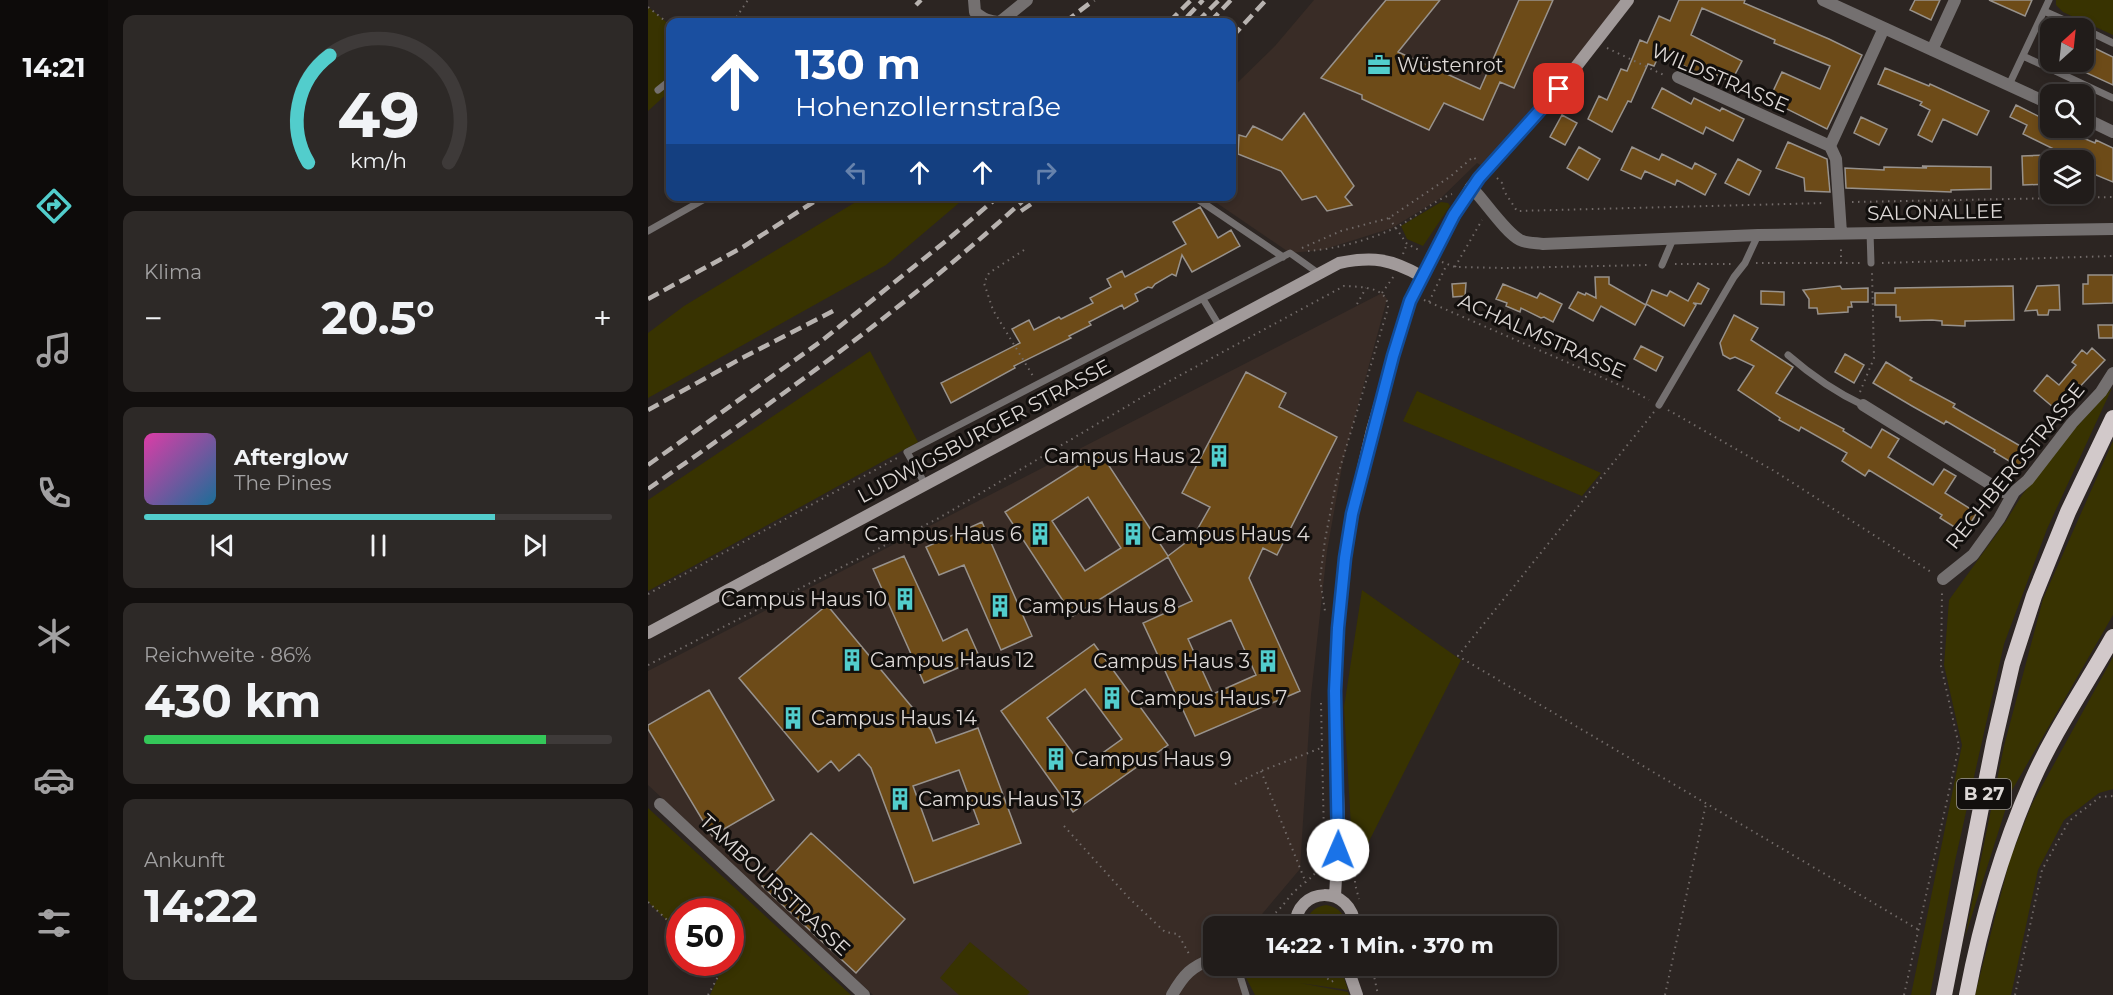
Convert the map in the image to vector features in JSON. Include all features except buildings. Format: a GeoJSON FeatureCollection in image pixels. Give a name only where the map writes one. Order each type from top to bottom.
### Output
{"type":"FeatureCollection","features":[{"type":"Feature","properties":{"kind":"highway","name":"B 27"},"geometry":{"type":"LineString","coordinates":[[1944,995],[1994,742],[2012,664],[2034,596],[2068,512],[2113,418]]}},
{"type":"Feature","properties":{"kind":"highway","name":"B 27"},"geometry":{"type":"LineString","coordinates":[[1966,995],[2006,846],[2033,779],[2113,637]]}},
{"type":"Feature","properties":{"kind":"main road"},"geometry":{"type":"LineString","coordinates":[[1335,896],[1339,826],[1335,691],[1345,558],[1352,514],[1393,356],[1421,276],[1475,183],[1547,104],[1628,0]]}},
{"type":"Feature","properties":{"kind":"main road","name":"LUDWIGSBURGER STRASSE"},"geometry":{"type":"LineString","coordinates":[[648,633],[1339,263],[1357,259],[1379,259],[1421,276]]}},
{"type":"Feature","properties":{"kind":"main road"},"geometry":{"type":"LineString","coordinates":[[1298,916],[1305,902],[1324,895],[1335,896],[1344,901],[1354,916]]}},
{"type":"Feature","properties":{"kind":"main road"},"geometry":{"type":"LineString","coordinates":[[1350,976],[1357,995]]}},
{"type":"Feature","properties":{"kind":"street"},"geometry":{"type":"LineString","coordinates":[[974,0],[976,18]]}},
{"type":"Feature","properties":{"kind":"street"},"geometry":{"type":"LineString","coordinates":[[1005,18],[1027,0]]}},
{"type":"Feature","properties":{"kind":"street"},"geometry":{"type":"LineString","coordinates":[[1823,0],[2040,99]]}},
{"type":"Feature","properties":{"kind":"street"},"geometry":{"type":"LineString","coordinates":[[1932,50],[1955,0]]}},
{"type":"Feature","properties":{"kind":"street"},"geometry":{"type":"LineString","coordinates":[[1841,233],[1836,159],[1830,146],[1884,28]]}},
{"type":"Feature","properties":{"kind":"street","name":"WILDSTRASSE"},"geometry":{"type":"LineString","coordinates":[[1678,77],[1830,146]]}},
{"type":"Feature","properties":{"kind":"street"},"geometry":{"type":"LineString","coordinates":[[2094,123],[2113,132]]}},
{"type":"Feature","properties":{"kind":"street","name":"SALONALLEE"},"geometry":{"type":"LineString","coordinates":[[1475,183],[1510,234],[1522,241],[1569,244],[1758,235],[2113,229]]}},
{"type":"Feature","properties":{"kind":"street","name":"RECHBERGSTRASSE"},"geometry":{"type":"LineString","coordinates":[[1943,579],[1973,555],[1999,519],[2014,492],[2028,480],[2072,423],[2101,392],[2113,373]]}},
{"type":"Feature","properties":{"kind":"street"},"geometry":{"type":"LineString","coordinates":[[1863,405],[2003,492],[2014,492]]}},
{"type":"Feature","properties":{"kind":"street","name":"TAMBOURSTRASSE"},"geometry":{"type":"LineString","coordinates":[[660,804],[864,995]]}},
{"type":"Feature","properties":{"kind":"street"},"geometry":{"type":"LineString","coordinates":[[1172,995],[1183,977],[1203,963]]}},
{"type":"Feature","properties":{"kind":"lane"},"geometry":{"type":"LineString","coordinates":[[2009,85],[2049,0]]}},
{"type":"Feature","properties":{"kind":"lane"},"geometry":{"type":"LineString","coordinates":[[2044,11],[2059,18]]}},
{"type":"Feature","properties":{"kind":"lane"},"geometry":{"type":"LineString","coordinates":[[2094,34],[2113,43]]}},
{"type":"Feature","properties":{"kind":"lane"},"geometry":{"type":"LineString","coordinates":[[2023,56],[2113,98]]}},
{"type":"Feature","properties":{"kind":"lane"},"geometry":{"type":"LineString","coordinates":[[658,90],[666,84]]}},
{"type":"Feature","properties":{"kind":"lane"},"geometry":{"type":"LineString","coordinates":[[648,231],[701,201]]}},
{"type":"Feature","properties":{"kind":"lane"},"geometry":{"type":"LineString","coordinates":[[1201,201],[1318,273]]}},
{"type":"Feature","properties":{"kind":"lane"},"geometry":{"type":"LineString","coordinates":[[1870,232],[1871,263]]}},
{"type":"Feature","properties":{"kind":"lane"},"geometry":{"type":"LineString","coordinates":[[1659,405],[1734,277],[1745,263],[1758,235]]}},
{"type":"Feature","properties":{"kind":"lane"},"geometry":{"type":"LineString","coordinates":[[1662,265],[1673,239]]}},
{"type":"Feature","properties":{"kind":"lane"},"geometry":{"type":"LineString","coordinates":[[925,484],[907,452],[1287,255]]}},
{"type":"Feature","properties":{"kind":"lane"},"geometry":{"type":"LineString","coordinates":[[1203,299],[1220,327]]}},
{"type":"Feature","properties":{"kind":"lane"},"geometry":{"type":"LineString","coordinates":[[1788,355],[1809,374],[1863,405]]}},
{"type":"Feature","properties":{"kind":"lane"},"geometry":{"type":"LineString","coordinates":[[1239,976],[1246,995]]}},
{"type":"Feature","properties":{"kind":"path"},"geometry":{"type":"LineString","coordinates":[[737,18],[748,0]]}},
{"type":"Feature","properties":{"kind":"path"},"geometry":{"type":"LineString","coordinates":[[648,7],[666,22]]}},
{"type":"Feature","properties":{"kind":"path","name":"WILDSTRASSE"},"geometry":{"type":"LineString","coordinates":[[1597,42],[1663,76],[1678,77]]}},
{"type":"Feature","properties":{"kind":"path"},"geometry":{"type":"LineString","coordinates":[[1287,255],[1341,231],[1389,218],[1451,176],[1473,157],[1479,163]]}},
{"type":"Feature","properties":{"kind":"path"},"geometry":{"type":"LineString","coordinates":[[1322,250],[1395,228],[1441,198],[1475,183]]}},
{"type":"Feature","properties":{"kind":"path"},"geometry":{"type":"LineString","coordinates":[[1504,191],[1517,212],[1840,202],[2113,197]]}},
{"type":"Feature","properties":{"kind":"path"},"geometry":{"type":"LineString","coordinates":[[1455,267],[1478,225],[1491,208]]}},
{"type":"Feature","properties":{"kind":"path"},"geometry":{"type":"LineString","coordinates":[[1389,218],[1407,244]]}},
{"type":"Feature","properties":{"kind":"path"},"geometry":{"type":"LineString","coordinates":[[1024,250],[989,273],[984,283],[993,310],[1019,350],[1037,385]]}},
{"type":"Feature","properties":{"kind":"path"},"geometry":{"type":"LineString","coordinates":[[1447,264],[1455,267],[1504,268],[1871,263],[2113,256]]}},
{"type":"Feature","properties":{"kind":"path"},"geometry":{"type":"LineString","coordinates":[[1863,405],[1860,390],[1874,358],[1871,263]]}},
{"type":"Feature","properties":{"kind":"path"},"geometry":{"type":"LineString","coordinates":[[648,665],[939,518],[1166,383],[1344,286],[1366,288],[1382,293],[1387,299]]}},
{"type":"Feature","properties":{"kind":"path"},"geometry":{"type":"LineString","coordinates":[[1357,304],[1366,288]]}},
{"type":"Feature","properties":{"kind":"path","name":"ACHALMSTRASSE"},"geometry":{"type":"LineString","coordinates":[[1413,296],[1631,390],[1776,472],[1943,579]]}},
{"type":"Feature","properties":{"kind":"path"},"geometry":{"type":"LineString","coordinates":[[1659,405],[1458,656],[1919,930]]}},
{"type":"Feature","properties":{"kind":"path"},"geometry":{"type":"LineString","coordinates":[[648,594],[907,452]]}},
{"type":"Feature","properties":{"kind":"path"},"geometry":{"type":"LineString","coordinates":[[1904,995],[1959,746],[1941,666],[1943,579]]}},
{"type":"Feature","properties":{"kind":"path"},"geometry":{"type":"LineString","coordinates":[[1235,784],[1261,771],[1321,748]]}},
{"type":"Feature","properties":{"kind":"path"},"geometry":{"type":"LineString","coordinates":[[1261,771],[1306,883]]}},
{"type":"Feature","properties":{"kind":"path"},"geometry":{"type":"LineString","coordinates":[[2015,995],[2042,870],[2069,821],[2100,797],[2113,796]]}},
{"type":"Feature","properties":{"kind":"path"},"geometry":{"type":"LineString","coordinates":[[1665,995],[1706,804]]}},
{"type":"Feature","properties":{"kind":"path"},"geometry":{"type":"LineString","coordinates":[[1064,826],[1130,898],[1165,932],[1178,934],[1196,966]]}},
{"type":"Feature","properties":{"kind":"path"},"geometry":{"type":"LineString","coordinates":[[1318,869],[1355,875],[1354,884],[1362,904]]}},
{"type":"Feature","properties":{"kind":"path"},"geometry":{"type":"LineString","coordinates":[[648,902],[666,919]]}},
{"type":"Feature","properties":{"kind":"path"},"geometry":{"type":"LineString","coordinates":[[708,995],[718,976]]}},
{"type":"Feature","properties":{"kind":"path"},"geometry":{"type":"LineString","coordinates":[[1374,976],[1378,995]]}},
{"type":"Feature","properties":{"kind":"shaded area"},"geometry":{"type":"Polygon","coordinates":[[[1314,0],[1628,0],[1487,169],[1477,163],[1441,198],[1392,228],[1322,250],[1290,253],[1214,201],[1236,201],[1236,84],[1275,46],[1314,0]]]}},
{"type":"Feature","properties":{"kind":"shaded area"},"geometry":{"type":"Polygon","coordinates":[[[2056,0],[2113,0],[2113,35],[2094,26],[2094,18],[2076,18],[2063,12],[2056,5],[2056,0]]]}},
{"type":"Feature","properties":{"kind":"shaded area"},"geometry":{"type":"Polygon","coordinates":[[[648,7],[666,22],[666,95],[648,111],[648,7]]]}},
{"type":"Feature","properties":{"kind":"shaded area"},"geometry":{"type":"Polygon","coordinates":[[[857,201],[961,201],[886,265],[648,398],[648,333],[684,306],[857,201]]]}},
{"type":"Feature","properties":{"kind":"shaded area"},"geometry":{"type":"Polygon","coordinates":[[[1441,202],[1448,203],[1450,206],[1423,246],[1407,239],[1401,226],[1441,202]]]}},
{"type":"Feature","properties":{"kind":"shaded area"},"geometry":{"type":"Polygon","coordinates":[[[1382,293],[1387,299],[1343,461],[1327,551],[1311,695],[1300,869],[1260,916],[1203,916],[1203,976],[1240,976],[1249,995],[873,995],[648,785],[648,671],[1382,293]]]}},
{"type":"Feature","properties":{"kind":"shaded area"},"geometry":{"type":"Polygon","coordinates":[[[870,351],[918,442],[648,591],[648,500],[870,351]]]}},
{"type":"Feature","properties":{"kind":"shaded area"},"geometry":{"type":"Polygon","coordinates":[[[2112,388],[2047,529],[2004,644],[1955,861],[1930,995],[1911,995],[1962,745],[1944,665],[1949,600],[2022,495],[2071,433],[2112,388]]]}},
{"type":"Feature","properties":{"kind":"shaded area"},"geometry":{"type":"Polygon","coordinates":[[[1417,391],[1601,473],[1582,496],[1403,421],[1417,391]]]}},
{"type":"Feature","properties":{"kind":"shaded area"},"geometry":{"type":"Polygon","coordinates":[[[2113,441],[2113,615],[2011,792],[1965,937],[2004,746],[2043,599],[2113,441]]]}},
{"type":"Feature","properties":{"kind":"shaded area"},"geometry":{"type":"Polygon","coordinates":[[[1362,590],[1461,660],[1365,849],[1352,844],[1344,707],[1362,590]]]}},
{"type":"Feature","properties":{"kind":"shaded area"},"geometry":{"type":"Polygon","coordinates":[[[2113,657],[2113,789],[2099,793],[2064,820],[2038,870],[2011,995],[1975,995],[2010,859],[2032,804],[2113,657]]]}},
{"type":"Feature","properties":{"kind":"shaded area"},"geometry":{"type":"Polygon","coordinates":[[[648,808],[851,995],[710,995],[719,976],[744,976],[744,898],[666,898],[666,919],[648,902],[648,808]]]}},
{"type":"Feature","properties":{"kind":"shaded area"},"geometry":{"type":"Polygon","coordinates":[[[1326,905],[1334,907],[1343,916],[1309,916],[1318,907],[1326,905]]]}},
{"type":"Feature","properties":{"kind":"shaded area"},"geometry":{"type":"Polygon","coordinates":[[[970,942],[1030,992],[1027,995],[959,995],[940,978],[970,942]]]}},
{"type":"Feature","properties":{"kind":"shaded area"},"geometry":{"type":"Polygon","coordinates":[[[1245,976],[1343,976],[1348,990],[1300,983],[1348,992],[1349,995],[1255,995],[1245,976]]]}},
{"type":"Feature","properties":{"kind":"railway"},"geometry":{"type":"LineString","coordinates":[[916,5],[921,0]]}},
{"type":"Feature","properties":{"kind":"railway"},"geometry":{"type":"LineString","coordinates":[[1070,18],[1094,0]]}},
{"type":"Feature","properties":{"kind":"railway"},"geometry":{"type":"LineString","coordinates":[[1173,18],[1191,0]]}},
{"type":"Feature","properties":{"kind":"railway"},"geometry":{"type":"LineString","coordinates":[[1187,17],[1203,0]]}},
{"type":"Feature","properties":{"kind":"railway"},"geometry":{"type":"LineString","coordinates":[[1201,18],[1219,0]]}},
{"type":"Feature","properties":{"kind":"railway"},"geometry":{"type":"LineString","coordinates":[[1214,18],[1231,0]]}},
{"type":"Feature","properties":{"kind":"railway"},"geometry":{"type":"LineString","coordinates":[[1236,33],[1266,0]]}},
{"type":"Feature","properties":{"kind":"railway"},"geometry":{"type":"LineString","coordinates":[[648,299],[743,247],[815,201]]}},
{"type":"Feature","properties":{"kind":"railway"},"geometry":{"type":"LineString","coordinates":[[648,465],[820,342],[993,201]]}},
{"type":"Feature","properties":{"kind":"railway"},"geometry":{"type":"LineString","coordinates":[[648,489],[795,385],[890,313],[1022,201]]}},
{"type":"Feature","properties":{"kind":"railway"},"geometry":{"type":"LineString","coordinates":[[1021,211],[1036,201]]}},
{"type":"Feature","properties":{"kind":"railway"},"geometry":{"type":"LineString","coordinates":[[648,410],[833,311]]}},
{"type":"Feature","properties":{"kind":"place","name":"Wüstenrot"},"geometry":{"type":"Point","coordinates":[1379,65]}},
{"type":"Feature","properties":{"kind":"place","name":"Campus Haus 2"},"geometry":{"type":"Point","coordinates":[1219,456]}},
{"type":"Feature","properties":{"kind":"place","name":"Campus Haus 6"},"geometry":{"type":"Point","coordinates":[1040,534]}},
{"type":"Feature","properties":{"kind":"place","name":"Campus Haus 4"},"geometry":{"type":"Point","coordinates":[1133,534]}},
{"type":"Feature","properties":{"kind":"place","name":"Campus Haus 10"},"geometry":{"type":"Point","coordinates":[905,599]}},
{"type":"Feature","properties":{"kind":"place","name":"Campus Haus 8"},"geometry":{"type":"Point","coordinates":[1000,606]}},
{"type":"Feature","properties":{"kind":"place","name":"Campus Haus 12"},"geometry":{"type":"Point","coordinates":[852,660]}},
{"type":"Feature","properties":{"kind":"place","name":"Campus Haus 3"},"geometry":{"type":"Point","coordinates":[1268,661]}},
{"type":"Feature","properties":{"kind":"place","name":"Campus Haus 7"},"geometry":{"type":"Point","coordinates":[1112,698]}},
{"type":"Feature","properties":{"kind":"place","name":"Campus Haus 14"},"geometry":{"type":"Point","coordinates":[793,718]}},
{"type":"Feature","properties":{"kind":"place","name":"Campus Haus 9"},"geometry":{"type":"Point","coordinates":[1056,759]}},
{"type":"Feature","properties":{"kind":"place","name":"Campus Haus 13"},"geometry":{"type":"Point","coordinates":[900,799]}},
{"type":"Feature","properties":{"kind":"route"},"geometry":{"type":"LineString","coordinates":[[1338,850],[1335,691],[1345,558],[1352,514],[1393,356],[1410,301],[1421,276],[1471,187],[1559,89]]}}]}
